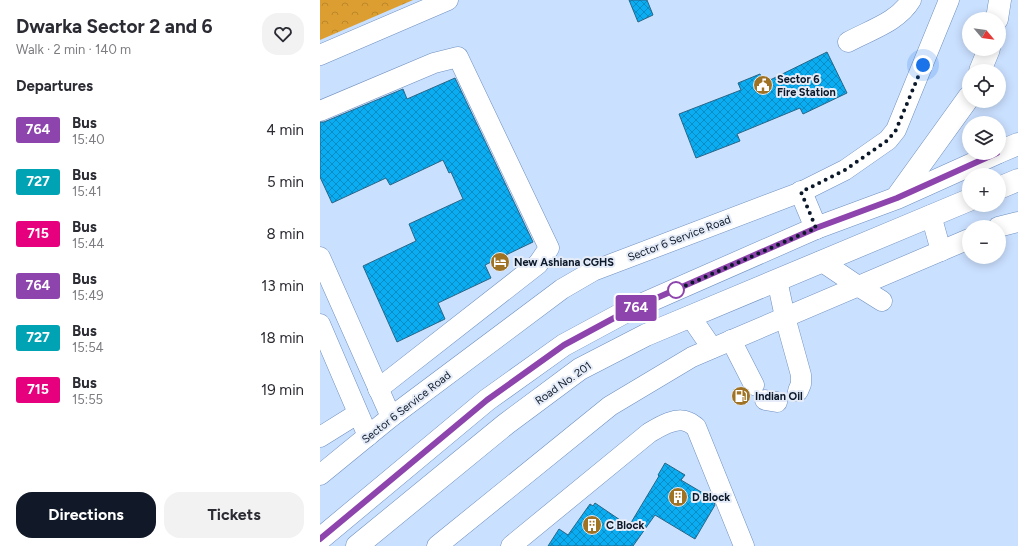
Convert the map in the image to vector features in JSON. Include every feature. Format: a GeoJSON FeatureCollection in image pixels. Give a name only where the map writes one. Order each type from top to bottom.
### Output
{"type":"FeatureCollection","features":[{"type":"Feature","properties":{"kind":"main road"},"geometry":{"type":"LineString","coordinates":[[998,12],[1000,0]]}},
{"type":"Feature","properties":{"kind":"main road"},"geometry":{"type":"LineString","coordinates":[[897,198],[962,107]]}},
{"type":"Feature","properties":{"kind":"main road"},"geometry":{"type":"LineString","coordinates":[[1006,149],[1018,144]]}},
{"type":"Feature","properties":{"kind":"main road"},"geometry":{"type":"LineString","coordinates":[[320,539],[487,400],[564,345],[627,311],[816,228],[897,198],[980,160]]}},
{"type":"Feature","properties":{"kind":"main road"},"geometry":{"type":"LineString","coordinates":[[1006,185],[1018,180]]}},
{"type":"Feature","properties":{"kind":"main road"},"geometry":{"type":"LineString","coordinates":[[801,192],[816,228]]}},
{"type":"Feature","properties":{"kind":"main road","name":"Road No. 201"},"geometry":{"type":"LineString","coordinates":[[357,546],[506,424],[580,368],[646,335],[962,203]]}},
{"type":"Feature","properties":{"kind":"street"},"geometry":{"type":"LineString","coordinates":[[320,55],[448,0]]}},
{"type":"Feature","properties":{"kind":"street"},"geometry":{"type":"LineString","coordinates":[[848,42],[895,18],[906,8],[911,0]]}},
{"type":"Feature","properties":{"kind":"street","name":"Sector 6 Service Road"},"geometry":{"type":"LineString","coordinates":[[320,475],[391,417],[555,294],[579,278],[593,271],[801,192],[845,170],[888,140],[896,130],[949,0]]}},
{"type":"Feature","properties":{"kind":"street"},"geometry":{"type":"LineString","coordinates":[[320,111],[434,63],[458,57],[549,248],[538,264],[378,388]]}},
{"type":"Feature","properties":{"kind":"street"},"geometry":{"type":"LineString","coordinates":[[931,215],[941,251]]}},
{"type":"Feature","properties":{"kind":"street"},"geometry":{"type":"LineString","coordinates":[[1006,225],[1018,222]]}},
{"type":"Feature","properties":{"kind":"street"},"geometry":{"type":"LineString","coordinates":[[437,546],[610,406],[692,357],[962,242]]}},
{"type":"Feature","properties":{"kind":"street"},"geometry":{"type":"LineString","coordinates":[[320,257],[391,417]]}},
{"type":"Feature","properties":{"kind":"street"},"geometry":{"type":"LineString","coordinates":[[821,261],[882,301]]}},
{"type":"Feature","properties":{"kind":"street"},"geometry":{"type":"LineString","coordinates":[[777,280],[785,317],[801,375],[801,384],[798,391]]}},
{"type":"Feature","properties":{"kind":"street"},"geometry":{"type":"LineString","coordinates":[[690,316],[712,348]]}},
{"type":"Feature","properties":{"kind":"street"},"geometry":{"type":"LineString","coordinates":[[320,324],[357,414],[368,436]]}},
{"type":"Feature","properties":{"kind":"street"},"geometry":{"type":"LineString","coordinates":[[731,340],[766,396]]}},
{"type":"Feature","properties":{"kind":"street"},"geometry":{"type":"LineString","coordinates":[[320,437],[357,414]]}},
{"type":"Feature","properties":{"kind":"street"},"geometry":{"type":"LineString","coordinates":[[522,543],[649,433],[666,424],[676,421],[686,421],[696,427],[744,546]]}},
{"type":"Feature","properties":{"kind":"green space"},"geometry":{"type":"Polygon","coordinates":[[[320,0],[413,0],[320,40],[320,0]]]}},
{"type":"Feature","properties":{"kind":"building"},"geometry":{"type":"Polygon","coordinates":[[[629,0],[647,0],[653,15],[638,22],[629,0]]]}},
{"type":"Feature","properties":{"kind":"building"},"geometry":{"type":"Polygon","coordinates":[[[827,52],[847,93],[803,114],[800,108],[737,134],[740,141],[696,158],[679,114],[741,90],[738,83],[760,74],[764,83],[827,52]]]}},
{"type":"Feature","properties":{"kind":"building"},"geometry":{"type":"Polygon","coordinates":[[[455,78],[533,242],[485,265],[491,278],[438,303],[445,319],[397,342],[363,266],[416,241],[409,224],[463,199],[451,172],[449,173],[443,160],[390,185],[386,178],[332,203],[320,177],[320,122],[324,122],[403,89],[407,99],[455,78]]]}},
{"type":"Feature","properties":{"kind":"building"},"geometry":{"type":"Polygon","coordinates":[[[665,463],[685,475],[681,480],[713,499],[715,505],[695,539],[655,515],[633,546],[548,546],[559,529],[568,535],[590,504],[593,506],[595,503],[629,526],[659,476],[658,475],[665,463]]]}},
{"type":"Feature","properties":{"kind":"bus line","name":"764"},"geometry":{"type":"LineString","coordinates":[[320,539],[487,400],[564,345],[627,311],[816,228],[897,198],[981,160]]}},
{"type":"Feature","properties":{"kind":"place","name":"Sector 6 Fire Station"},"geometry":{"type":"Point","coordinates":[763,85]}},
{"type":"Feature","properties":{"kind":"place","name":"New Ashiana CGHS"},"geometry":{"type":"Point","coordinates":[500,262]}},
{"type":"Feature","properties":{"kind":"place","name":"Indian Oil"},"geometry":{"type":"Point","coordinates":[741,396]}},
{"type":"Feature","properties":{"kind":"place","name":"D Block"},"geometry":{"type":"Point","coordinates":[678,497]}},
{"type":"Feature","properties":{"kind":"place","name":"C Block"},"geometry":{"type":"Point","coordinates":[592,525]}},
{"type":"Feature","properties":{"kind":"route"},"geometry":{"type":"LineString","coordinates":[[676,290],[671,292],[816,228],[801,192],[845,170],[888,140],[896,130],[923,65]]}}]}
